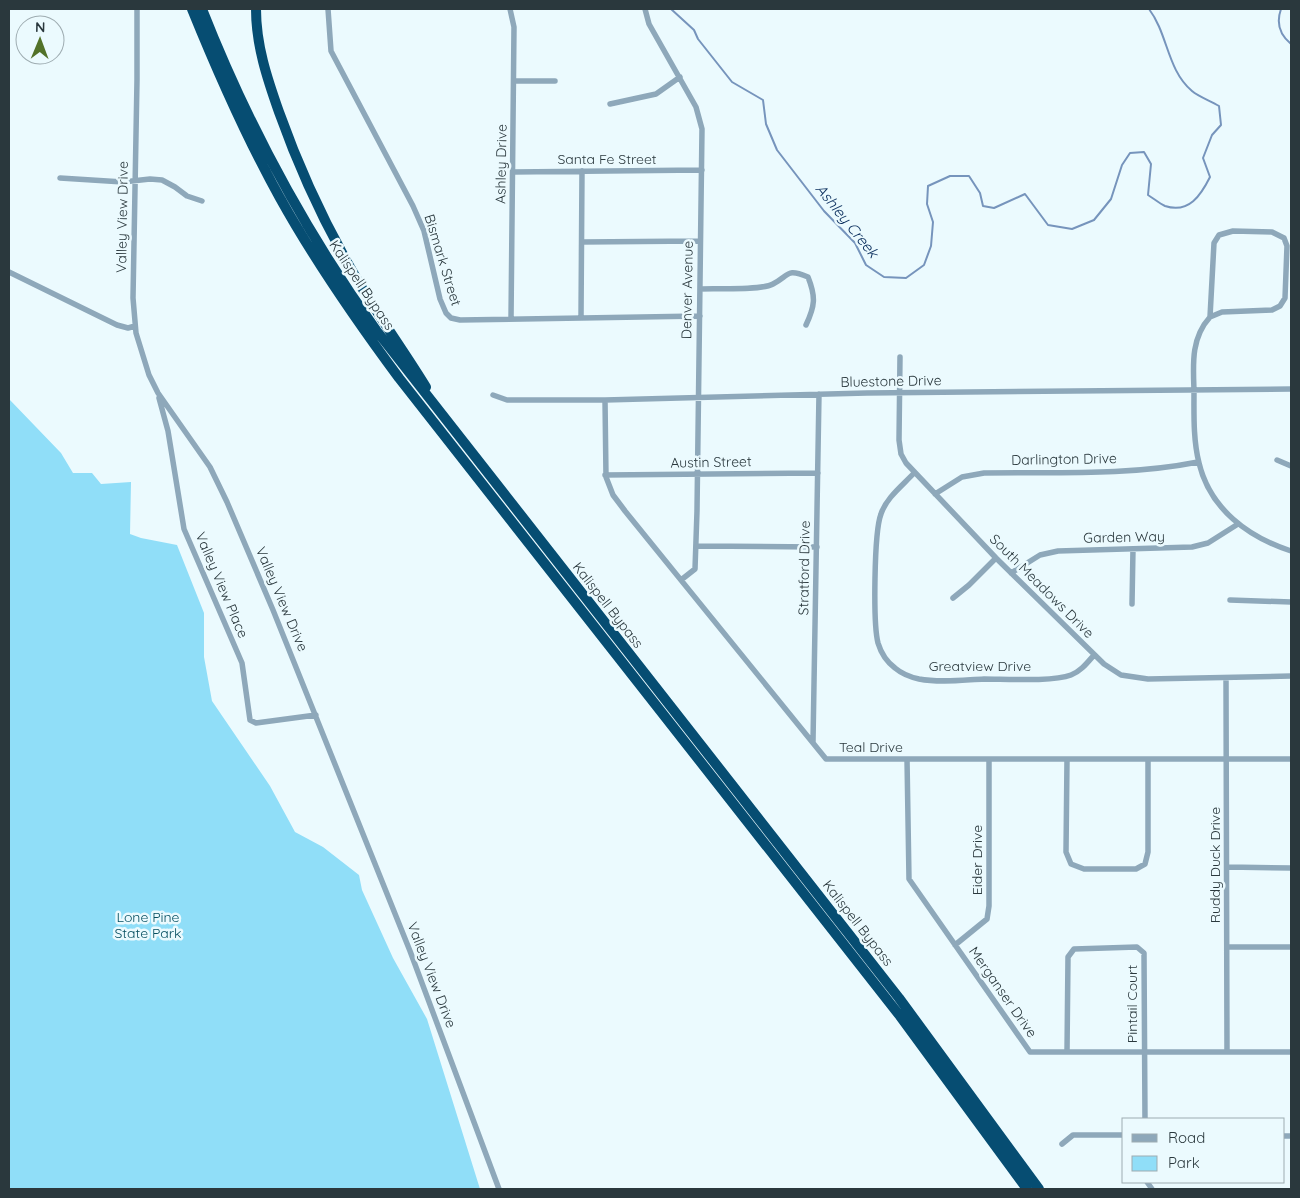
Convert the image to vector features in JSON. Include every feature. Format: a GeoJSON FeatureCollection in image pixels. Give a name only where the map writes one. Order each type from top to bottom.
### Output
{"type":"FeatureCollection","features":[{"type":"Feature","properties":{"kind":"highway","name":"Kalispell Bypass"},"geometry":{"type":"LineString","coordinates":[[192,9],[229,98],[270,179],[321,267],[359,324],[399,378],[900,1016],[1027,1189]]}},
{"type":"Feature","properties":{"kind":"highway","name":"Kalispell Bypass"},"geometry":{"type":"LineString","coordinates":[[202,9],[246,110],[278,174],[333,268],[376,330],[899,998],[1039,1189]]}},
{"type":"Feature","properties":{"kind":"highway"},"geometry":{"type":"LineString","coordinates":[[256,9],[258,39],[264,67],[290,142],[313,196],[358,281],[445,420]]}},
{"type":"Feature","properties":{"kind":"street","name":"Valley View Drive"},"geometry":{"type":"LineString","coordinates":[[137,9],[133,298],[135,326],[145,365],[158,393],[203,457],[220,486],[316,715],[410,951],[499,1189]]}},
{"type":"Feature","properties":{"kind":"street","name":"Bismark Street"},"geometry":{"type":"LineString","coordinates":[[328,9],[331,51],[413,206],[424,231],[440,299],[446,313],[451,318],[460,320],[700,316]]}},
{"type":"Feature","properties":{"kind":"street","name":"Ashley Drive"},"geometry":{"type":"LineString","coordinates":[[510,9],[514,26],[511,319]]}},
{"type":"Feature","properties":{"kind":"street","name":"Denver Avenue"},"geometry":{"type":"LineString","coordinates":[[644,9],[649,24],[699,114],[702,129],[698,475],[695,569],[681,580]]}},
{"type":"Feature","properties":{"kind":"street"},"geometry":{"type":"LineString","coordinates":[[610,104],[656,94],[680,77]]}},
{"type":"Feature","properties":{"kind":"street"},"geometry":{"type":"LineString","coordinates":[[514,81],[555,82]]}},
{"type":"Feature","properties":{"kind":"street","name":"Santa Fe Street"},"geometry":{"type":"LineString","coordinates":[[513,172],[702,170]]}},
{"type":"Feature","properties":{"kind":"street"},"geometry":{"type":"LineString","coordinates":[[581,318],[582,171]]}},
{"type":"Feature","properties":{"kind":"street"},"geometry":{"type":"LineString","coordinates":[[60,178],[135,181],[162,180],[175,186],[187,196],[202,201]]}},
{"type":"Feature","properties":{"kind":"street"},"geometry":{"type":"LineString","coordinates":[[1210,317],[1213,248],[1216,239],[1223,233],[1233,231],[1263,231],[1281,235],[1286,242],[1287,256],[1285,293],[1280,306],[1267,311],[1222,312],[1210,317],[1202,327],[1196,344],[1193,366],[1194,428],[1198,462],[1214,497],[1238,524],[1255,536],[1291,551]]}},
{"type":"Feature","properties":{"kind":"street"},"geometry":{"type":"LineString","coordinates":[[582,242],[700,241]]}},
{"type":"Feature","properties":{"kind":"street"},"geometry":{"type":"LineString","coordinates":[[9,272],[117,325],[128,328],[135,326]]}},
{"type":"Feature","properties":{"kind":"street"},"geometry":{"type":"LineString","coordinates":[[700,289],[756,288],[772,285],[785,274],[796,272],[808,277],[812,288],[814,309],[806,325]]}},
{"type":"Feature","properties":{"kind":"street","name":"South Meadows Drive"},"geometry":{"type":"LineString","coordinates":[[900,357],[900,449],[903,459],[914,474],[1094,655],[1115,672],[1134,678],[1291,676]]}},
{"type":"Feature","properties":{"kind":"street","name":"Bluestone Drive"},"geometry":{"type":"LineString","coordinates":[[493,395],[507,400],[605,400],[820,394],[1291,389]]}},
{"type":"Feature","properties":{"kind":"street","name":"Valley View Place"},"geometry":{"type":"LineString","coordinates":[[158,393],[168,431],[184,529],[242,663],[250,720],[256,723],[316,715]]}},
{"type":"Feature","properties":{"kind":"street","name":"Stratford Drive"},"geometry":{"type":"LineString","coordinates":[[813,742],[820,394]]}},
{"type":"Feature","properties":{"kind":"street","name":"Teal Drive"},"geometry":{"type":"LineString","coordinates":[[605,400],[605,475],[618,503],[826,759],[1291,759]]}},
{"type":"Feature","properties":{"kind":"street"},"geometry":{"type":"LineString","coordinates":[[1277,460],[1291,466]]}},
{"type":"Feature","properties":{"kind":"street","name":"Darlington Drive"},"geometry":{"type":"LineString","coordinates":[[935,494],[962,477],[984,473],[1134,471],[1159,469],[1198,462]]}},
{"type":"Feature","properties":{"kind":"street","name":"Austin Street"},"geometry":{"type":"LineString","coordinates":[[605,475],[818,472]]}},
{"type":"Feature","properties":{"kind":"street","name":"Greatview Drive"},"geometry":{"type":"LineString","coordinates":[[914,474],[886,503],[880,514],[878,527],[877,638],[881,651],[888,662],[902,673],[924,679],[1056,678],[1072,674],[1084,666],[1094,655]]}},
{"type":"Feature","properties":{"kind":"street","name":"Garden Way"},"geometry":{"type":"LineString","coordinates":[[1011,573],[1040,555],[1052,552],[1192,547],[1208,543],[1238,524]]}},
{"type":"Feature","properties":{"kind":"street"},"geometry":{"type":"LineString","coordinates":[[696,546],[817,547]]}},
{"type":"Feature","properties":{"kind":"street"},"geometry":{"type":"LineString","coordinates":[[1132,549],[1132,604]]}},
{"type":"Feature","properties":{"kind":"street"},"geometry":{"type":"LineString","coordinates":[[953,598],[996,558]]}},
{"type":"Feature","properties":{"kind":"street"},"geometry":{"type":"LineString","coordinates":[[1230,600],[1291,602]]}},
{"type":"Feature","properties":{"kind":"street","name":"Ruddy Duck Drive"},"geometry":{"type":"LineString","coordinates":[[1226,678],[1227,1052]]}},
{"type":"Feature","properties":{"kind":"street","name":"Merganser Drive"},"geometry":{"type":"LineString","coordinates":[[907,760],[909,879],[1030,1052],[1291,1052]]}},
{"type":"Feature","properties":{"kind":"street","name":"Eider Drive"},"geometry":{"type":"LineString","coordinates":[[954,945],[987,919],[989,906],[989,760]]}},
{"type":"Feature","properties":{"kind":"street"},"geometry":{"type":"LineString","coordinates":[[1066,760],[1066,852],[1069,861],[1073,866],[1084,869],[1136,870],[1145,864],[1148,852],[1148,760]]}},
{"type":"Feature","properties":{"kind":"street"},"geometry":{"type":"LineString","coordinates":[[1227,867],[1291,868]]}},
{"type":"Feature","properties":{"kind":"street","name":"Pintail Court"},"geometry":{"type":"LineString","coordinates":[[1067,1052],[1068,957],[1074,949],[1137,947],[1144,954],[1144,1053]]}},
{"type":"Feature","properties":{"kind":"street"},"geometry":{"type":"LineString","coordinates":[[1228,947],[1291,947]]}},
{"type":"Feature","properties":{"kind":"street"},"geometry":{"type":"LineString","coordinates":[[1144,1053],[1145,1118]]}},
{"type":"Feature","properties":{"kind":"street"},"geometry":{"type":"LineString","coordinates":[[1062,1144],[1073,1135],[1122,1135]]}},
{"type":"Feature","properties":{"kind":"green space","name":"Lone Pine State Park"},"geometry":{"type":"Polygon","coordinates":[[[9,399],[61,453],[73,473],[92,473],[101,484],[131,482],[130,534],[177,545],[204,613],[204,657],[212,701],[270,786],[295,832],[323,847],[359,875],[362,890],[393,958],[427,1019],[480,1189],[9,1189],[9,399]]]}},
{"type":"Feature","properties":{"kind":"waterway","name":"Ashley Creek"},"geometry":{"type":"LineString","coordinates":[[671,9],[694,30],[698,39],[732,82],[763,100],[766,124],[777,150],[824,211],[855,243],[866,265],[884,277],[906,278],[924,265],[931,246],[933,222],[927,204],[928,186],[950,176],[969,176],[980,193],[983,206],[994,208],[1025,194],[1048,225],[1072,229],[1094,220],[1111,199],[1122,165],[1130,153],[1144,152],[1151,164],[1148,195],[1165,206],[1181,207],[1187,205],[1198,196],[1210,177],[1203,158],[1212,135],[1221,125],[1219,106],[1192,91],[1177,73],[1160,29],[1149,9]]}},
{"type":"Feature","properties":{"kind":"waterway","name":"Ashley Creek"},"geometry":{"type":"LineString","coordinates":[[1281,9],[1280,28],[1284,37],[1291,44]]}}]}
